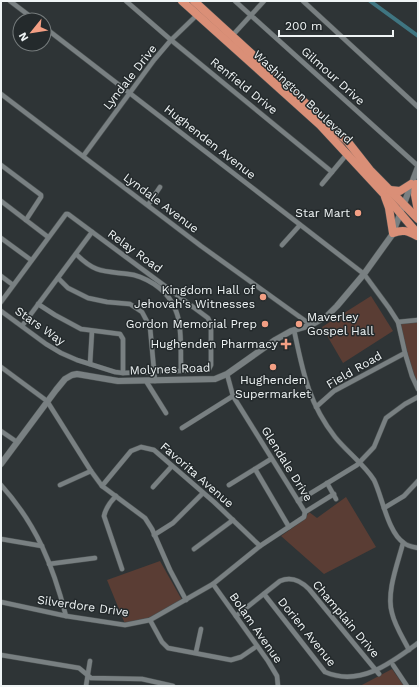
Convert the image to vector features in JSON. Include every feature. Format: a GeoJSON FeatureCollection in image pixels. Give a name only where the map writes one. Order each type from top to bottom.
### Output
{"type":"FeatureCollection","features":[{"type":"Feature","properties":{"kind":"highway","name":"Washington Boulevard"},"geometry":{"type":"LineString","coordinates":[[182,1],[196,15],[229,39],[348,142],[418,235]]}},
{"type":"Feature","properties":{"kind":"highway","name":"Washington Boulevard"},"geometry":{"type":"LineString","coordinates":[[194,1],[229,39],[320,125],[347,154],[418,219]]}},
{"type":"Feature","properties":{"kind":"highway"},"geometry":{"type":"LineString","coordinates":[[418,211],[415,195],[415,183],[400,190],[386,191],[393,233],[405,230],[418,235]]}},
{"type":"Feature","properties":{"kind":"main road","name":"Molynes Road"},"geometry":{"type":"LineString","coordinates":[[1,464],[47,401],[65,379],[72,375],[77,374],[118,381],[210,380],[227,374],[275,340],[294,330],[311,325],[327,316],[364,274],[393,233],[404,205],[415,183],[418,166]]}},
{"type":"Feature","properties":{"kind":"street"},"geometry":{"type":"LineString","coordinates":[[10,1],[24,12]]}},
{"type":"Feature","properties":{"kind":"street","name":"Renfield Drive"},"geometry":{"type":"LineString","coordinates":[[126,1],[171,40],[332,172]]}},
{"type":"Feature","properties":{"kind":"street","name":"Gilmour Drive"},"geometry":{"type":"LineString","coordinates":[[235,1],[418,166]]}},
{"type":"Feature","properties":{"kind":"street"},"geometry":{"type":"LineString","coordinates":[[229,39],[264,1]]}},
{"type":"Feature","properties":{"kind":"street"},"geometry":{"type":"LineString","coordinates":[[302,1],[418,107]]}},
{"type":"Feature","properties":{"kind":"street","name":"Lyndale Drive"},"geometry":{"type":"LineString","coordinates":[[84,156],[130,92],[171,40],[196,15]]}},
{"type":"Feature","properties":{"kind":"street","name":"Hughenden Avenue"},"geometry":{"type":"LineString","coordinates":[[52,33],[364,274],[398,322]]}},
{"type":"Feature","properties":{"kind":"street","name":"Lyndale Avenue"},"geometry":{"type":"LineString","coordinates":[[1,94],[201,246],[311,325]]}},
{"type":"Feature","properties":{"kind":"street"},"geometry":{"type":"LineString","coordinates":[[322,184],[347,154]]}},
{"type":"Feature","properties":{"kind":"street"},"geometry":{"type":"LineString","coordinates":[[1,165],[41,196],[26,220]]}},
{"type":"Feature","properties":{"kind":"street"},"geometry":{"type":"LineString","coordinates":[[148,205],[160,187]]}},
{"type":"Feature","properties":{"kind":"street"},"geometry":{"type":"LineString","coordinates":[[1,202],[48,237],[1,302]]}},
{"type":"Feature","properties":{"kind":"street","name":"Relay Road"},"geometry":{"type":"LineString","coordinates":[[48,237],[66,214],[68,214],[209,319],[211,325],[211,365],[209,369]]}},
{"type":"Feature","properties":{"kind":"street"},"geometry":{"type":"LineString","coordinates":[[282,245],[300,225]]}},
{"type":"Feature","properties":{"kind":"street"},"geometry":{"type":"LineString","coordinates":[[22,326],[92,232]]}},
{"type":"Feature","properties":{"kind":"street"},"geometry":{"type":"LineString","coordinates":[[1,238],[31,260]]}},
{"type":"Feature","properties":{"kind":"street"},"geometry":{"type":"LineString","coordinates":[[76,254],[85,263],[98,270],[137,276],[156,285],[170,299],[178,315],[180,327],[180,370]]}},
{"type":"Feature","properties":{"kind":"street"},"geometry":{"type":"LineString","coordinates":[[137,276],[141,267]]}},
{"type":"Feature","properties":{"kind":"street"},"geometry":{"type":"LineString","coordinates":[[1,276],[13,285]]}},
{"type":"Feature","properties":{"kind":"street"},"geometry":{"type":"LineString","coordinates":[[58,278],[68,288],[88,298],[107,302],[130,304],[142,312],[150,327],[155,381]]}},
{"type":"Feature","properties":{"kind":"street"},"geometry":{"type":"LineString","coordinates":[[170,299],[174,292]]}},
{"type":"Feature","properties":{"kind":"street"},"geometry":{"type":"LineString","coordinates":[[38,304],[82,329],[117,333],[121,335],[123,339],[122,373]]}},
{"type":"Feature","properties":{"kind":"street","name":"Stars Way"},"geometry":{"type":"LineString","coordinates":[[1,311],[55,350],[77,360],[115,372],[154,372],[209,369]]}},
{"type":"Feature","properties":{"kind":"street"},"geometry":{"type":"LineString","coordinates":[[418,320],[398,322],[405,353],[412,376],[418,389]]}},
{"type":"Feature","properties":{"kind":"street"},"geometry":{"type":"LineString","coordinates":[[294,330],[303,373],[316,407],[336,438],[358,464],[368,472],[374,482],[392,526],[403,543],[418,548]]}},
{"type":"Feature","properties":{"kind":"street"},"geometry":{"type":"LineString","coordinates":[[90,364],[92,331]]}},
{"type":"Feature","properties":{"kind":"street","name":"Field Road"},"geometry":{"type":"LineString","coordinates":[[316,407],[334,391],[405,353]]}},
{"type":"Feature","properties":{"kind":"street"},"geometry":{"type":"LineString","coordinates":[[1,367],[47,401],[102,486],[145,518],[186,600]]}},
{"type":"Feature","properties":{"kind":"street","name":"Glendale Drive"},"geometry":{"type":"LineString","coordinates":[[227,374],[234,396],[304,512],[304,517],[260,546]]}},
{"type":"Feature","properties":{"kind":"street"},"geometry":{"type":"LineString","coordinates":[[146,381],[166,413]]}},
{"type":"Feature","properties":{"kind":"street"},"geometry":{"type":"LineString","coordinates":[[182,428],[234,396]]}},
{"type":"Feature","properties":{"kind":"street"},"geometry":{"type":"LineString","coordinates":[[298,501],[358,464],[374,447],[386,418],[405,404],[418,397]]}},
{"type":"Feature","properties":{"kind":"street"},"geometry":{"type":"LineString","coordinates":[[1,431],[17,442]]}},
{"type":"Feature","properties":{"kind":"street","name":"Favorita Avenue"},"geometry":{"type":"LineString","coordinates":[[102,486],[135,448],[147,448],[154,450],[260,546]]}},
{"type":"Feature","properties":{"kind":"street"},"geometry":{"type":"LineString","coordinates":[[229,485],[272,459]]}},
{"type":"Feature","properties":{"kind":"street"},"geometry":{"type":"LineString","coordinates":[[153,487],[172,466]]}},
{"type":"Feature","properties":{"kind":"street"},"geometry":{"type":"LineString","coordinates":[[255,469],[289,527]]}},
{"type":"Feature","properties":{"kind":"street"},"geometry":{"type":"LineString","coordinates":[[60,485],[91,471]]}},
{"type":"Feature","properties":{"kind":"street"},"geometry":{"type":"LineString","coordinates":[[384,508],[404,496],[418,480]]}},
{"type":"Feature","properties":{"kind":"street"},"geometry":{"type":"LineString","coordinates":[[304,512],[335,496],[327,484]]}},
{"type":"Feature","properties":{"kind":"street"},"geometry":{"type":"LineString","coordinates":[[1,485],[22,512],[42,546],[57,582],[66,616]]}},
{"type":"Feature","properties":{"kind":"street"},"geometry":{"type":"LineString","coordinates":[[154,535],[173,523],[203,493]]}},
{"type":"Feature","properties":{"kind":"street"},"geometry":{"type":"LineString","coordinates":[[116,496],[109,503],[105,510],[104,516],[122,569]]}},
{"type":"Feature","properties":{"kind":"street"},"geometry":{"type":"LineString","coordinates":[[194,549],[233,520]]}},
{"type":"Feature","properties":{"kind":"street"},"geometry":{"type":"LineString","coordinates":[[1,539],[42,546]]}},
{"type":"Feature","properties":{"kind":"street"},"geometry":{"type":"LineString","coordinates":[[403,543],[393,580],[390,602],[395,621],[409,650]]}},
{"type":"Feature","properties":{"kind":"street","name":"Silverdore Drive"},"geometry":{"type":"LineString","coordinates":[[1,602],[66,616],[125,625],[150,620],[213,584],[260,546]]}},
{"type":"Feature","properties":{"kind":"street"},"geometry":{"type":"LineString","coordinates":[[49,564],[95,558]]}},
{"type":"Feature","properties":{"kind":"street","name":"Champlain Drive"},"geometry":{"type":"LineString","coordinates":[[236,616],[280,581],[292,578],[304,584],[379,674]]}},
{"type":"Feature","properties":{"kind":"street","name":"Bolam Avenue"},"geometry":{"type":"LineString","coordinates":[[213,584],[277,676],[278,686]]}},
{"type":"Feature","properties":{"kind":"street","name":"Dorien Avenue"},"geometry":{"type":"LineString","coordinates":[[264,594],[326,672],[335,680],[340,682]]}},
{"type":"Feature","properties":{"kind":"street"},"geometry":{"type":"LineString","coordinates":[[150,620],[162,642],[168,648],[236,660],[257,646]]}},
{"type":"Feature","properties":{"kind":"street"},"geometry":{"type":"LineString","coordinates":[[196,652],[201,629]]}},
{"type":"Feature","properties":{"kind":"street"},"geometry":{"type":"LineString","coordinates":[[373,678],[392,665],[418,643]]}},
{"type":"Feature","properties":{"kind":"street"},"geometry":{"type":"LineString","coordinates":[[1,655],[79,668],[91,678],[142,678],[173,686]]}},
{"type":"Feature","properties":{"kind":"street"},"geometry":{"type":"LineString","coordinates":[[86,686],[90,661]]}},
{"type":"Feature","properties":{"kind":"street"},"geometry":{"type":"LineString","coordinates":[[392,665],[407,686]]}},
{"type":"Feature","properties":{"kind":"shaded area"},"geometry":{"type":"Polygon","coordinates":[[[371,296],[393,331],[343,363],[322,327],[371,296]]]}},
{"type":"Feature","properties":{"kind":"shaded area"},"geometry":{"type":"Polygon","coordinates":[[[418,320],[418,388],[398,322],[418,320]]]}},
{"type":"Feature","properties":{"kind":"shaded area"},"geometry":{"type":"Polygon","coordinates":[[[346,497],[376,547],[324,574],[281,536],[305,519],[309,512],[317,518],[346,497]]]}},
{"type":"Feature","properties":{"kind":"shaded area"},"geometry":{"type":"Polygon","coordinates":[[[160,561],[182,600],[150,618],[125,624],[107,580],[160,561]]]}},
{"type":"Feature","properties":{"kind":"shaded area"},"geometry":{"type":"Polygon","coordinates":[[[392,669],[404,686],[360,686],[392,669]]]}},
{"type":"Feature","properties":{"kind":"waterway"},"geometry":{"type":"LineString","coordinates":[[370,1],[418,36]]}},
{"type":"Feature","properties":{"kind":"place","name":"Star Mart"},"geometry":{"type":"Point","coordinates":[358,213]}},
{"type":"Feature","properties":{"kind":"place","name":"Kingdom Hall of Jehovah's Witnesses"},"geometry":{"type":"Point","coordinates":[263,297]}},
{"type":"Feature","properties":{"kind":"place","name":"Gordon Memorial Prep"},"geometry":{"type":"Point","coordinates":[265,324]}},
{"type":"Feature","properties":{"kind":"place","name":"Maverley Gospel Hall"},"geometry":{"type":"Point","coordinates":[299,324]}},
{"type":"Feature","properties":{"kind":"place","name":"Hughenden Pharmacy"},"geometry":{"type":"Point","coordinates":[286,344]}},
{"type":"Feature","properties":{"kind":"place","name":"Hughenden Supermarket"},"geometry":{"type":"Point","coordinates":[273,367]}}]}
